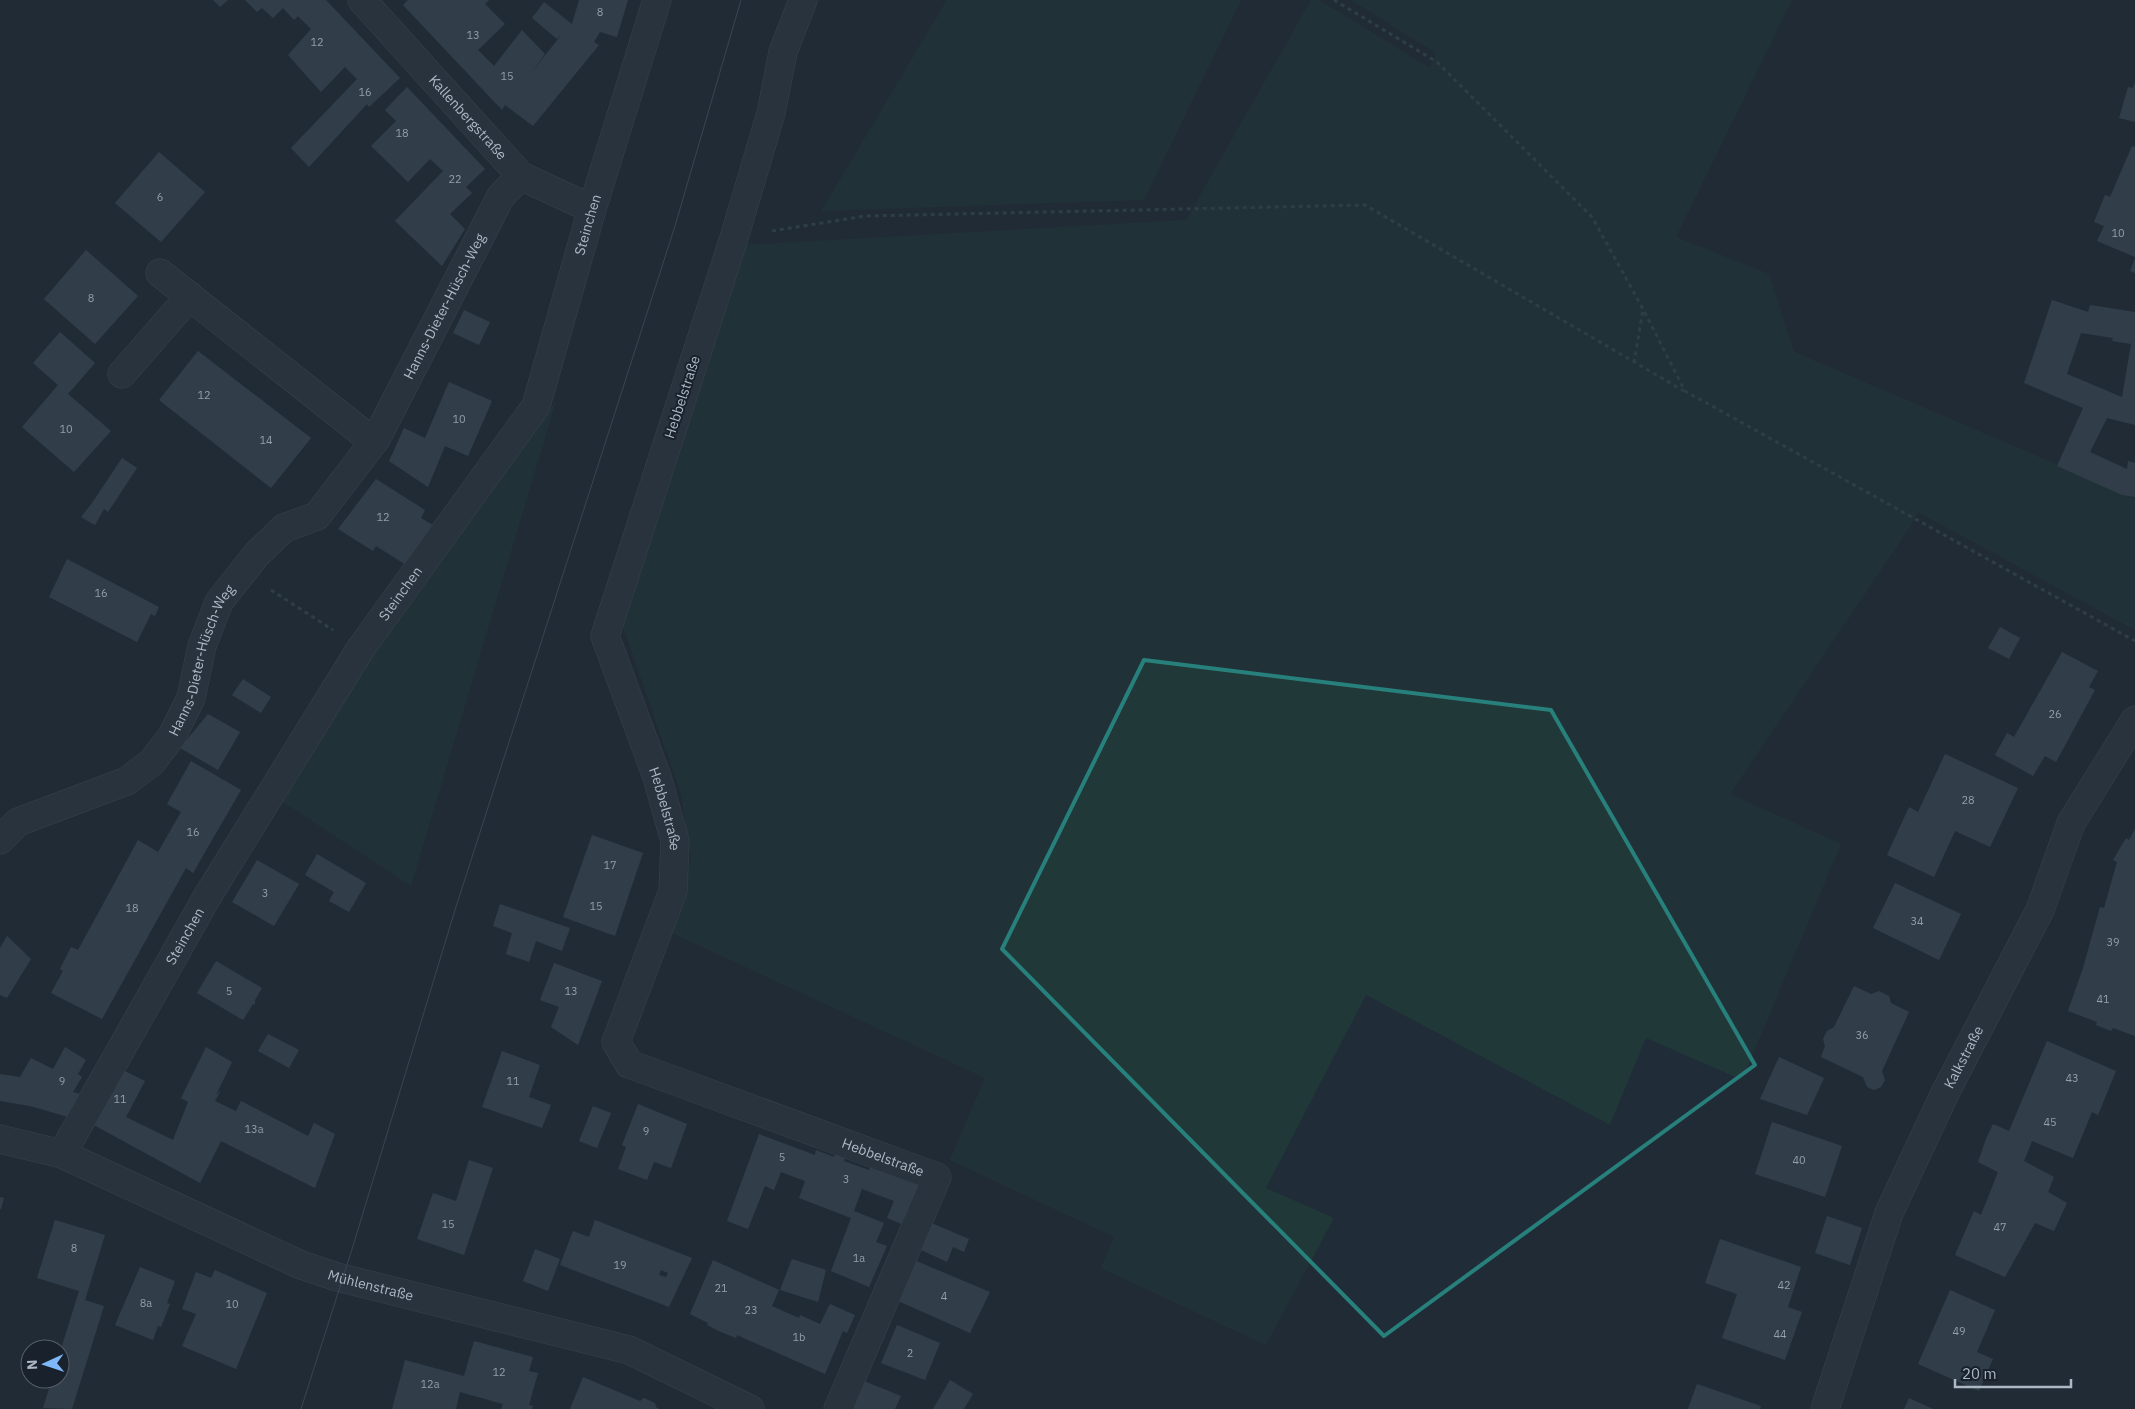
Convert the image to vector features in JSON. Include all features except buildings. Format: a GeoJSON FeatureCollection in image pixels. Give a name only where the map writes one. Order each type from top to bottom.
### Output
{"type":"FeatureCollection","features":[{"type":"Feature","properties":{"kind":"street","name":"Kallenbergstraße"},"geometry":{"type":"LineString","coordinates":[[362,0],[521,176],[592,209]]}},
{"type":"Feature","properties":{"kind":"street","name":"Steinchen"},"geometry":{"type":"LineString","coordinates":[[62,1154],[207,897],[361,648],[536,406],[592,209],[657,0]]}},
{"type":"Feature","properties":{"kind":"street","name":"Hebbelstraße"},"geometry":{"type":"LineString","coordinates":[[804,0],[783,52],[771,113],[734,238],[605,636],[657,778],[674,841],[673,891],[616,1042],[629,1064],[938,1177],[838,1409]]}},
{"type":"Feature","properties":{"kind":"street","name":"Hanns-Dieter-Hüsch-Weg"},"geometry":{"type":"LineString","coordinates":[[0,840],[18,822],[127,781],[152,762],[172,736],[191,698],[202,646],[219,602],[242,571],[284,528],[317,516],[374,442],[501,196],[521,176]]}},
{"type":"Feature","properties":{"kind":"street"},"geometry":{"type":"LineString","coordinates":[[160,273],[374,442]]}},
{"type":"Feature","properties":{"kind":"street"},"geometry":{"type":"LineString","coordinates":[[122,374],[190,296]]}},
{"type":"Feature","properties":{"kind":"street","name":"Kalkstraße"},"geometry":{"type":"LineString","coordinates":[[1825,1409],[1889,1213],[1946,1091],[2040,910],[2071,823],[2135,720]]}},
{"type":"Feature","properties":{"kind":"street","name":"Mühlenstraße"},"geometry":{"type":"LineString","coordinates":[[0,1139],[62,1154],[300,1265],[337,1277],[629,1350],[750,1409]]}},
{"type":"Feature","properties":{"kind":"path"},"geometry":{"type":"LineString","coordinates":[[1334,0],[1437,62],[1592,217],[1643,309],[1685,391]]}},
{"type":"Feature","properties":{"kind":"path"},"geometry":{"type":"LineString","coordinates":[[734,238],[865,216],[1365,205],[1634,363],[2135,642]]}},
{"type":"Feature","properties":{"kind":"path"},"geometry":{"type":"LineString","coordinates":[[1634,363],[1643,309]]}},
{"type":"Feature","properties":{"kind":"path"},"geometry":{"type":"LineString","coordinates":[[242,571],[361,648]]}},
{"type":"Feature","properties":{"kind":"highlighted area"},"geometry":{"type":"Polygon","coordinates":[[[1144,660],[1551,710],[1755,1065],[1384,1336],[1002,949],[1144,660]]]}},
{"type":"Feature","properties":{"kind":"green space"},"geometry":{"type":"Polygon","coordinates":[[[947,0],[1241,0],[1144,200],[821,211],[947,0]]]}},
{"type":"Feature","properties":{"kind":"green space"},"geometry":{"type":"Polygon","coordinates":[[[1311,0],[1319,0],[1430,68],[1436,53],[1351,0],[1792,0],[1676,237],[1769,274],[1794,352],[2135,498],[2135,630],[1918,512],[1908,530],[1730,794],[1841,844],[1742,1080],[1646,1038],[1610,1125],[1366,995],[1266,1188],[1334,1218],[1266,1345],[1101,1268],[1114,1237],[950,1160],[985,1078],[670,932],[691,859],[681,794],[622,624],[743,245],[1186,220],[1311,0]]]}},
{"type":"Feature","properties":{"kind":"green space"},"geometry":{"type":"Polygon","coordinates":[[[556,401],[411,886],[280,800],[379,646],[556,401]]]}},
{"type":"Feature","properties":{"kind":"tram line"},"geometry":{"type":"LineString","coordinates":[[301,1409],[353,1246],[455,910],[675,226],[741,0]]}}]}
